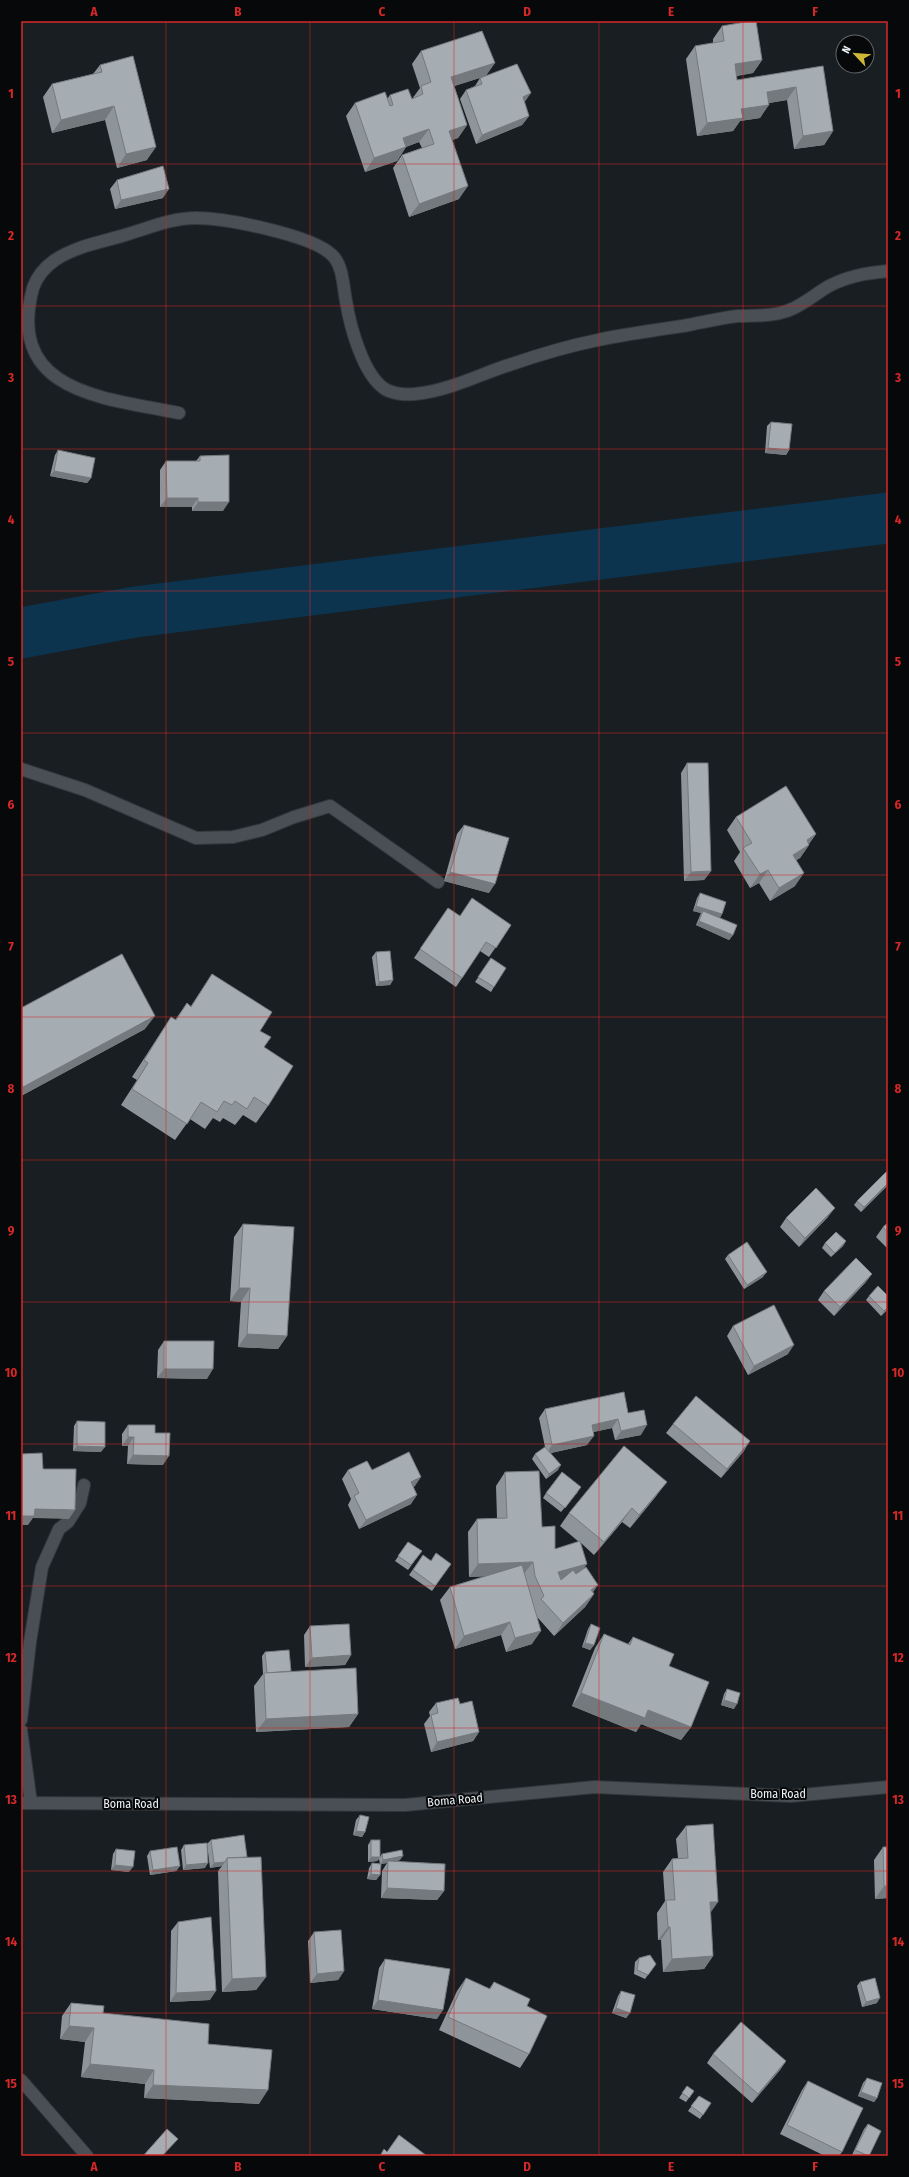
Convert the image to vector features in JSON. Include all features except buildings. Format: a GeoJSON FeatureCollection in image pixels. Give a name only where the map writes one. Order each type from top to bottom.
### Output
{"type":"FeatureCollection","features":[{"type":"Feature","properties":{"kind":"street"},"geometry":{"type":"LineString","coordinates":[[179,413],[117,400],[70,386],[54,378],[46,370],[36,357],[32,342],[30,301],[35,283],[40,274],[54,260],[91,245],[184,218],[233,221],[291,236],[326,250],[339,264],[347,308],[357,344],[368,369],[377,381],[393,393],[415,394],[452,386],[553,351],[598,340],[716,320],[788,311],[829,286],[848,277],[888,271]]}},
{"type":"Feature","properties":{"kind":"street"},"geometry":{"type":"LineString","coordinates":[[21,769],[85,790],[196,838],[233,837],[262,830],[294,816],[330,806],[438,882]]}},
{"type":"Feature","properties":{"kind":"street"},"geometry":{"type":"LineString","coordinates":[[21,1720],[30,1642],[42,1566],[59,1529],[68,1522],[80,1503],[84,1485]]}},
{"type":"Feature","properties":{"kind":"street"},"geometry":{"type":"LineString","coordinates":[[21,1730],[26,1803]]}},
{"type":"Feature","properties":{"kind":"street","name":"Boma Road"},"geometry":{"type":"LineString","coordinates":[[26,1803],[405,1805],[595,1787],[791,1796],[888,1787]]}},
{"type":"Feature","properties":{"kind":"street"},"geometry":{"type":"LineString","coordinates":[[21,2080],[87,2156]]}},
{"type":"Feature","properties":{"kind":"waterway"},"geometry":{"type":"LineString","coordinates":[[21,633],[135,612],[888,518]]}}]}
